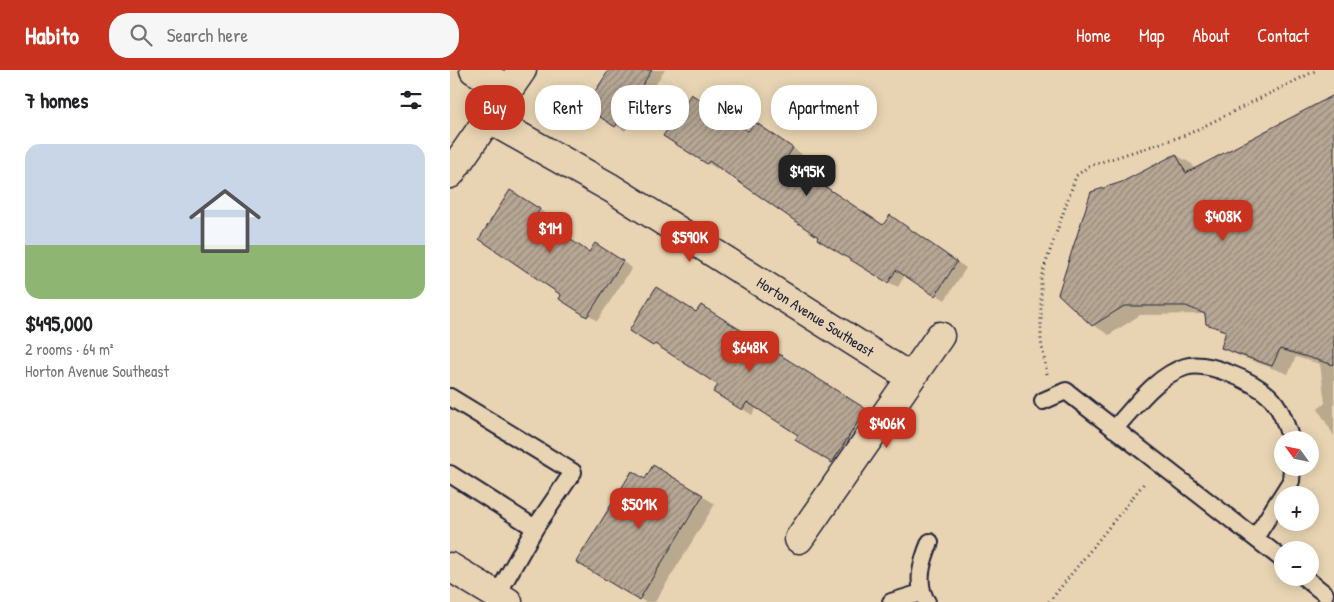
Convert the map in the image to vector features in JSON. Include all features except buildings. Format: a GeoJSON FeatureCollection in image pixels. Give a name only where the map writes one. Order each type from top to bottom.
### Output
{"type":"FeatureCollection","features":[{"type":"Feature","properties":{"kind":"street"},"geometry":{"type":"LineString","coordinates":[[474,70],[515,80]]}},
{"type":"Feature","properties":{"kind":"street"},"geometry":{"type":"LineString","coordinates":[[450,174],[479,130]]}},
{"type":"Feature","properties":{"kind":"street","name":"Horton Avenue Southeast"},"geometry":{"type":"LineString","coordinates":[[508,130],[610,188],[910,377]]}},
{"type":"Feature","properties":{"kind":"street"},"geometry":{"type":"LineString","coordinates":[[799,539],[940,336]]}},
{"type":"Feature","properties":{"kind":"street"},"geometry":{"type":"LineString","coordinates":[[450,567],[503,599]]}},
{"type":"Feature","properties":{"kind":"lane"},"geometry":{"type":"LineString","coordinates":[[1114,429],[1161,380],[1186,366],[1215,368],[1240,378],[1270,396],[1285,420],[1288,431]]}},
{"type":"Feature","properties":{"kind":"lane"},"geometry":{"type":"LineString","coordinates":[[1047,400],[1066,391],[1274,553]]}},
{"type":"Feature","properties":{"kind":"lane"},"geometry":{"type":"LineString","coordinates":[[450,397],[573,472],[535,528],[503,599]]}},
{"type":"Feature","properties":{"kind":"lane"},"geometry":{"type":"LineString","coordinates":[[450,474],[535,528]]}},
{"type":"Feature","properties":{"kind":"lane"},"geometry":{"type":"LineString","coordinates":[[1255,538],[1291,481],[1291,476]]}},
{"type":"Feature","properties":{"kind":"lane"},"geometry":{"type":"LineString","coordinates":[[891,602],[924,597],[921,572],[930,542]]}},
{"type":"Feature","properties":{"kind":"lane"},"geometry":{"type":"LineString","coordinates":[[1315,586],[1325,594]]}},
{"type":"Feature","properties":{"kind":"path"},"geometry":{"type":"LineString","coordinates":[[1047,400],[1041,341],[1041,278],[1076,176],[1089,166],[1186,135],[1317,70]]}},
{"type":"Feature","properties":{"kind":"path"},"geometry":{"type":"LineString","coordinates":[[1049,602],[1151,475]]}}]}
